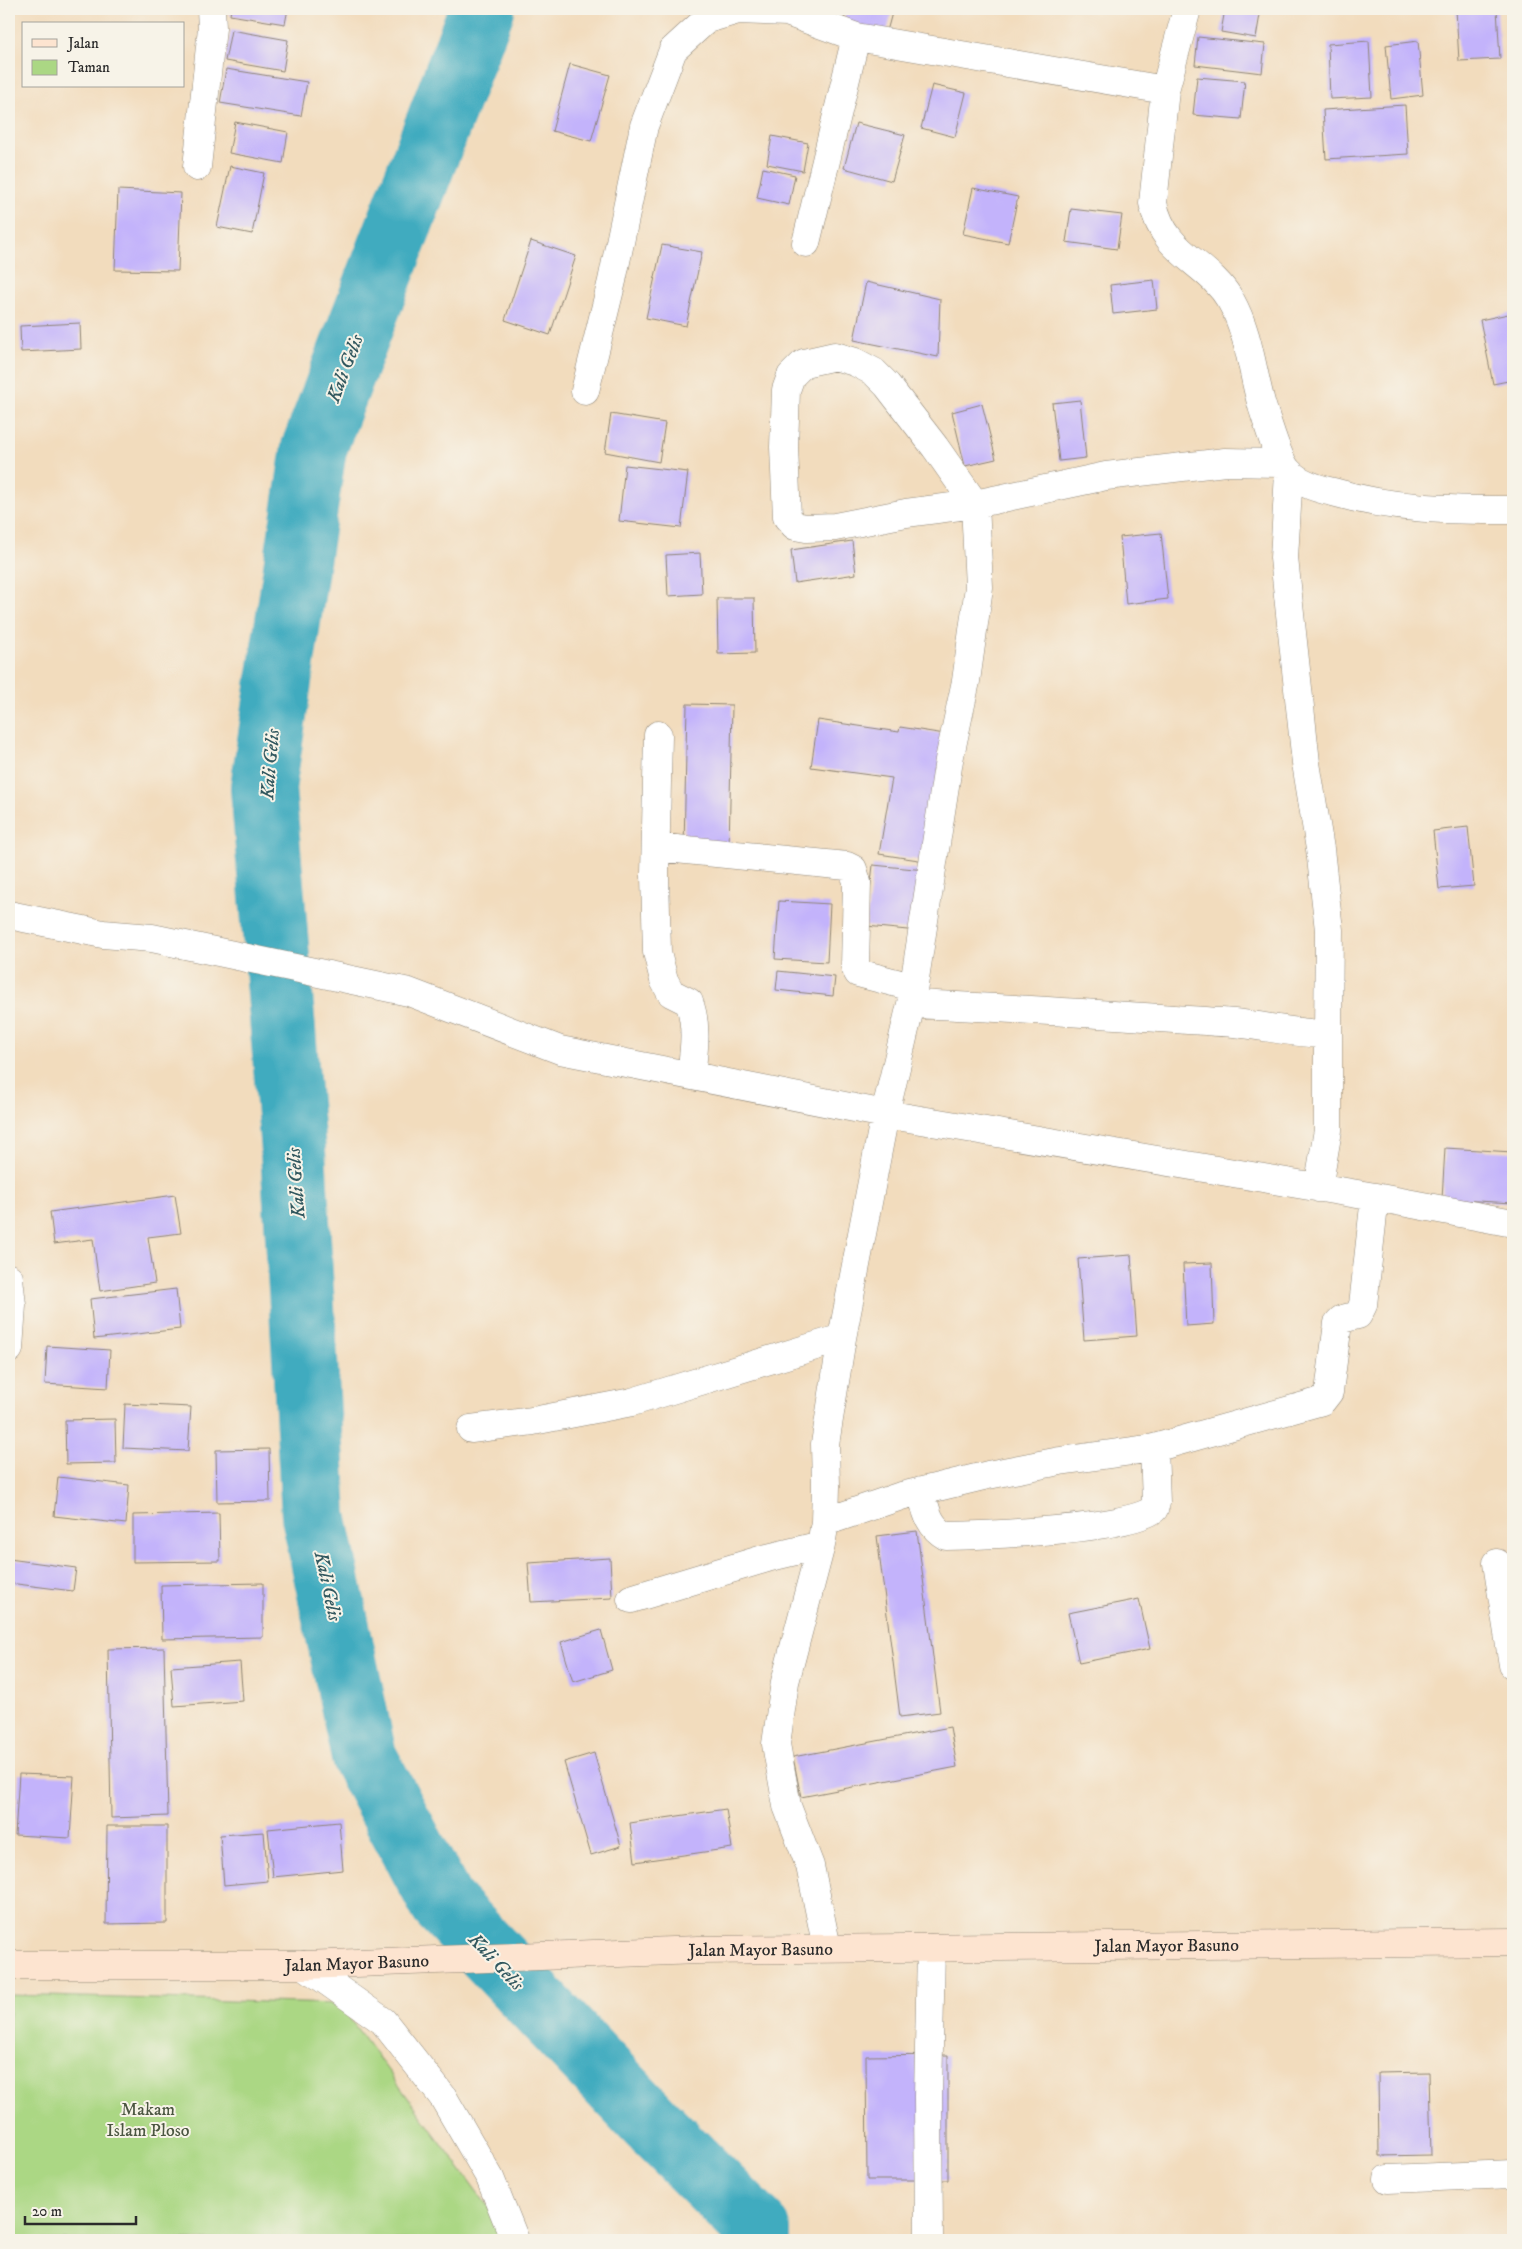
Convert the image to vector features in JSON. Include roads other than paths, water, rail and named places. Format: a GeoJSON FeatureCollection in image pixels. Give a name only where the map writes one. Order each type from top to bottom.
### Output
{"type":"FeatureCollection","features":[{"type":"Feature","properties":{"kind":"main road","name":"Jalan Mayor Basuno"},"geometry":{"type":"LineString","coordinates":[[9,1965],[304,1964],[698,1950],[827,1948],[1513,1942]]}},
{"type":"Feature","properties":{"kind":"street"},"geometry":{"type":"LineString","coordinates":[[197,167],[212,28],[211,9]]}},
{"type":"Feature","properties":{"kind":"street"},"geometry":{"type":"LineString","coordinates":[[1187,9],[1165,90],[1153,203],[1156,217],[1169,240],[1220,285],[1231,301],[1242,324],[1262,406],[1286,468],[1284,558],[1306,763],[1320,849],[1329,930],[1328,1130],[1318,1188]]}},
{"type":"Feature","properties":{"kind":"street"},"geometry":{"type":"LineString","coordinates":[[585,391],[612,281],[644,126],[673,50],[707,19],[738,10],[787,12],[856,37],[1165,90]]}},
{"type":"Feature","properties":{"kind":"street"},"geometry":{"type":"LineString","coordinates":[[806,243],[856,37]]}},
{"type":"Feature","properties":{"kind":"street"},"geometry":{"type":"LineString","coordinates":[[827,1948],[810,1866],[787,1806],[776,1744],[785,1682],[823,1533],[825,1444],[842,1338],[885,1114],[912,996],[949,760],[966,681],[979,586],[975,504],[935,447],[887,385],[874,372],[855,362],[835,356],[804,363],[791,376],[786,390],[784,447],[787,516],[795,526],[806,528],[836,526],[906,513],[975,504],[1106,476],[1225,462],[1286,468],[1316,488],[1393,506],[1447,510],[1513,510]]}},
{"type":"Feature","properties":{"kind":"street"},"geometry":{"type":"LineString","coordinates":[[658,735],[655,875],[658,958],[664,980],[671,994],[690,1002],[693,1011],[695,1044],[691,1076]]}},
{"type":"Feature","properties":{"kind":"street"},"geometry":{"type":"LineString","coordinates":[[656,848],[847,866],[853,869],[857,882],[855,967],[858,973],[912,996],[998,1007],[1240,1024],[1310,1034],[1328,1034]]}},
{"type":"Feature","properties":{"kind":"street"},"geometry":{"type":"LineString","coordinates":[[9,915],[103,934],[152,938],[409,992],[560,1050],[885,1114],[1318,1188],[1375,1196],[1513,1223]]}},
{"type":"Feature","properties":{"kind":"street"},"geometry":{"type":"LineString","coordinates":[[631,1599],[767,1558],[921,1492],[988,1475],[1060,1461],[1154,1448],[1314,1405],[1326,1398],[1329,1392],[1338,1323],[1342,1319],[1358,1315],[1363,1305],[1375,1196]]}},
{"type":"Feature","properties":{"kind":"street"},"geometry":{"type":"LineString","coordinates":[[9,1278],[9,1349]]}},
{"type":"Feature","properties":{"kind":"street"},"geometry":{"type":"LineString","coordinates":[[471,1429],[533,1421],[632,1402],[842,1338]]}},
{"type":"Feature","properties":{"kind":"street"},"geometry":{"type":"LineString","coordinates":[[921,1492],[928,1519],[937,1531],[946,1536],[1033,1531],[1138,1518],[1154,1509],[1156,1502],[1154,1448]]}},
{"type":"Feature","properties":{"kind":"street"},"geometry":{"type":"LineString","coordinates":[[1497,1563],[1513,1665]]}},
{"type":"Feature","properties":{"kind":"street"},"geometry":{"type":"LineString","coordinates":[[929,2240],[928,2097],[931,1948]]}},
{"type":"Feature","properties":{"kind":"street"},"geometry":{"type":"LineString","coordinates":[[304,1964],[383,2021],[443,2097],[490,2178],[515,2240]]}},
{"type":"Feature","properties":{"kind":"street"},"geometry":{"type":"LineString","coordinates":[[1388,2179],[1513,2174]]}},
{"type":"Feature","properties":{"kind":"waterway","name":"Kali Gelis"},"geometry":{"type":"LineString","coordinates":[[482,9],[314,448],[263,788],[293,1151],[314,1516],[364,1757],[442,1903],[651,2123],[758,2230],[758,2240]]}},
{"type":"Feature","properties":{"kind":"park label","name":"Makam Islam Ploso"},"geometry":{"type":"Point","coordinates":[148,2119]}}]}
